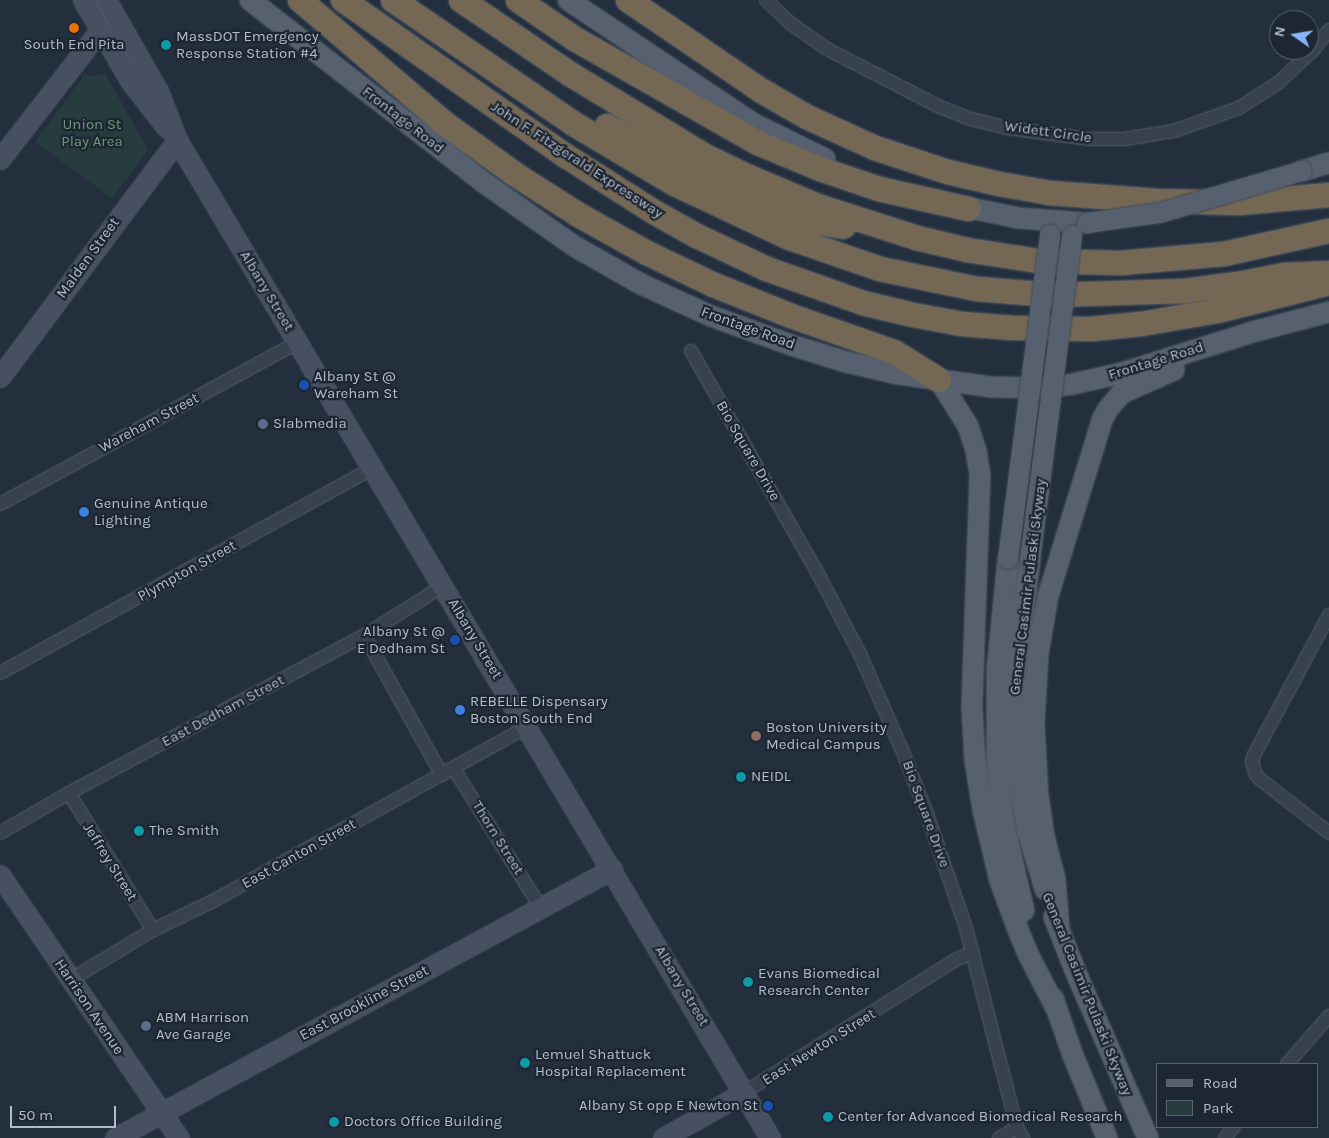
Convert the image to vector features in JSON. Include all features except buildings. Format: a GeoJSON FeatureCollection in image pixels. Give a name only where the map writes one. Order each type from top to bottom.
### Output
{"type":"FeatureCollection","features":[{"type":"Feature","properties":{"kind":"highway"},"geometry":{"type":"LineString","coordinates":[[300,0],[444,123],[512,173],[577,214],[699,278],[791,316],[894,352],[939,380]]}},
{"type":"Feature","properties":{"kind":"highway","name":"John F. Fitzgerald Expressway"},"geometry":{"type":"LineString","coordinates":[[343,0],[574,161],[654,212],[697,236],[767,269],[863,303],[962,324],[1013,328],[1091,329],[1159,322],[1217,311],[1329,283]]}},
{"type":"Feature","properties":{"kind":"highway"},"geometry":{"type":"LineString","coordinates":[[393,0],[566,119],[674,184],[790,238],[880,269],[937,282],[986,290],[1063,295],[1185,291],[1244,284],[1284,274],[1329,273]]}},
{"type":"Feature","properties":{"kind":"highway"},"geometry":{"type":"LineString","coordinates":[[420,0],[590,116],[712,182],[808,221],[917,238]]}},
{"type":"Feature","properties":{"kind":"highway"},"geometry":{"type":"LineString","coordinates":[[461,0],[570,74],[704,155],[749,178],[820,207],[917,238],[967,250],[1038,260],[1121,263],[1224,254],[1329,231]]}},
{"type":"Feature","properties":{"kind":"highway"},"geometry":{"type":"LineString","coordinates":[[518,0],[583,44],[758,143],[823,170],[879,189],[969,209]]}},
{"type":"Feature","properties":{"kind":"highway"},"geometry":{"type":"LineString","coordinates":[[628,0],[762,91],[829,128],[899,157],[974,179],[1050,193],[1157,201],[1239,203],[1329,195]]}},
{"type":"Feature","properties":{"kind":"main road","name":"Albany Street"},"geometry":{"type":"LineString","coordinates":[[82,0],[131,82],[178,140],[745,1092],[770,1138]]}},
{"type":"Feature","properties":{"kind":"main road","name":"Albany Street"},"geometry":{"type":"LineString","coordinates":[[106,0],[158,91],[178,140]]}},
{"type":"Feature","properties":{"kind":"main road","name":"Frontage Road"},"geometry":{"type":"LineString","coordinates":[[250,0],[534,220],[574,246],[641,284],[717,318],[791,345],[872,368],[939,380],[1013,388],[1073,384],[1139,368],[1256,331],[1329,312]]}},
{"type":"Feature","properties":{"kind":"main road"},"geometry":{"type":"LineString","coordinates":[[568,0],[708,94],[777,136],[850,170],[887,184],[969,209],[1067,228],[1160,213],[1329,163]]}},
{"type":"Feature","properties":{"kind":"main road"},"geometry":{"type":"LineString","coordinates":[[0,159],[100,30]]}},
{"type":"Feature","properties":{"kind":"main road","name":"Malden Street"},"geometry":{"type":"LineString","coordinates":[[0,377],[178,140]]}},
{"type":"Feature","properties":{"kind":"main road","name":"General Casimir Pulaski Skyway"},"geometry":{"type":"LineString","coordinates":[[1067,228],[1008,559],[996,699],[1001,804],[1016,881],[1057,1010],[1107,1138]]}},
{"type":"Feature","properties":{"kind":"main road","name":"General Casimir Pulaski Skyway"},"geometry":{"type":"LineString","coordinates":[[1067,228],[1030,560],[1016,666],[1015,744],[1027,829],[1058,928],[1148,1138]]}},
{"type":"Feature","properties":{"kind":"main road"},"geometry":{"type":"LineString","coordinates":[[1058,928],[1054,878],[1044,836],[1038,795],[1034,724],[1035,679],[1040,633],[1052,578],[1102,420],[1114,399],[1122,393],[1210,355],[1256,331]]}},
{"type":"Feature","properties":{"kind":"main road"},"geometry":{"type":"LineString","coordinates":[[939,380],[968,426],[976,450],[980,475],[972,708],[975,760],[982,810],[994,858],[1018,930],[1028,954],[1057,1010]]}},
{"type":"Feature","properties":{"kind":"main road","name":"East Brookline Street"},"geometry":{"type":"LineString","coordinates":[[115,1138],[612,869]]}},
{"type":"Feature","properties":{"kind":"main road","name":"Harrison Avenue"},"geometry":{"type":"LineString","coordinates":[[0,875],[179,1138]]}},
{"type":"Feature","properties":{"kind":"main road","name":"East Newton Street"},"geometry":{"type":"LineString","coordinates":[[663,1138],[745,1092]]}},
{"type":"Feature","properties":{"kind":"street","name":"Widett Circle"},"geometry":{"type":"LineString","coordinates":[[766,0],[790,23],[827,49],[938,106],[971,119],[1008,128],[1089,139],[1124,139],[1157,135],[1189,127],[1238,108],[1278,83],[1313,50],[1329,30]]}},
{"type":"Feature","properties":{"kind":"street","name":"Wareham Street"},"geometry":{"type":"LineString","coordinates":[[0,504],[298,342]]}},
{"type":"Feature","properties":{"kind":"street","name":"Bio Square Drive"},"geometry":{"type":"LineString","coordinates":[[691,351],[815,568],[860,654],[928,817],[973,953],[1020,1133]]}},
{"type":"Feature","properties":{"kind":"street","name":"Plympton Street"},"geometry":{"type":"LineString","coordinates":[[0,672],[373,468]]}},
{"type":"Feature","properties":{"kind":"street","name":"East Dedham Street"},"geometry":{"type":"LineString","coordinates":[[0,833],[69,793],[364,635],[443,586]]}},
{"type":"Feature","properties":{"kind":"street"},"geometry":{"type":"LineString","coordinates":[[1329,615],[1254,755],[1254,769],[1261,780],[1329,834]]}},
{"type":"Feature","properties":{"kind":"street"},"geometry":{"type":"LineString","coordinates":[[364,635],[442,775]]}},
{"type":"Feature","properties":{"kind":"street","name":"East Canton Street"},"geometry":{"type":"LineString","coordinates":[[70,980],[153,930],[213,901],[527,727]]}},
{"type":"Feature","properties":{"kind":"street","name":"Thorn Street"},"geometry":{"type":"LineString","coordinates":[[454,769],[541,908]]}},
{"type":"Feature","properties":{"kind":"street","name":"Jeffrey Street"},"geometry":{"type":"LineString","coordinates":[[69,793],[153,930]]}},
{"type":"Feature","properties":{"kind":"street","name":"East Newton Street"},"geometry":{"type":"LineString","coordinates":[[745,1092],[950,964],[973,953]]}},
{"type":"Feature","properties":{"kind":"street"},"geometry":{"type":"LineString","coordinates":[[1288,1063],[1329,1016]]}},
{"type":"Feature","properties":{"kind":"street"},"geometry":{"type":"LineString","coordinates":[[1225,1138],[1233,1128]]}},
{"type":"Feature","properties":{"kind":"street"},"geometry":{"type":"LineString","coordinates":[[999,1138],[1020,1133]]}},
{"type":"Feature","properties":{"kind":"green space","name":"Union St Play Area"},"geometry":{"type":"Polygon","coordinates":[[[105,73],[148,150],[112,198],[35,142],[85,74],[91,76],[105,73]]]}},
{"type":"Feature","properties":{"kind":"place","name":"South End Pita"},"geometry":{"type":"Point","coordinates":[74,28]}},
{"type":"Feature","properties":{"kind":"place","name":"MassDOT Emergency Response Station #4"},"geometry":{"type":"Point","coordinates":[166,45]}},
{"type":"Feature","properties":{"kind":"place","name":"Albany St @ Wareham St"},"geometry":{"type":"Point","coordinates":[304,385]}},
{"type":"Feature","properties":{"kind":"place","name":"Slabmedia"},"geometry":{"type":"Point","coordinates":[263,424]}},
{"type":"Feature","properties":{"kind":"place","name":"Genuine Antique Lighting"},"geometry":{"type":"Point","coordinates":[84,512]}},
{"type":"Feature","properties":{"kind":"place","name":"Albany St @ E Dedham St"},"geometry":{"type":"Point","coordinates":[455,640]}},
{"type":"Feature","properties":{"kind":"place","name":"REBELLE Dispensary Boston South End"},"geometry":{"type":"Point","coordinates":[460,710]}},
{"type":"Feature","properties":{"kind":"place","name":"Boston University Medical Campus"},"geometry":{"type":"Point","coordinates":[756,736]}},
{"type":"Feature","properties":{"kind":"place","name":"NEIDL"},"geometry":{"type":"Point","coordinates":[741,777]}},
{"type":"Feature","properties":{"kind":"place","name":"The Smith"},"geometry":{"type":"Point","coordinates":[139,831]}},
{"type":"Feature","properties":{"kind":"place","name":"Evans Biomedical Research Center"},"geometry":{"type":"Point","coordinates":[748,982]}},
{"type":"Feature","properties":{"kind":"place","name":"ABM Harrison Ave Garage"},"geometry":{"type":"Point","coordinates":[146,1026]}},
{"type":"Feature","properties":{"kind":"place","name":"Lemuel Shattuck Hospital Replacement"},"geometry":{"type":"Point","coordinates":[525,1063]}},
{"type":"Feature","properties":{"kind":"place","name":"Albany St opp E Newton St"},"geometry":{"type":"Point","coordinates":[768,1106]}},
{"type":"Feature","properties":{"kind":"place","name":"Center for Advanced Biomedical Research"},"geometry":{"type":"Point","coordinates":[828,1117]}},
{"type":"Feature","properties":{"kind":"place","name":"Doctors Office Building"},"geometry":{"type":"Point","coordinates":[334,1122]}}]}
